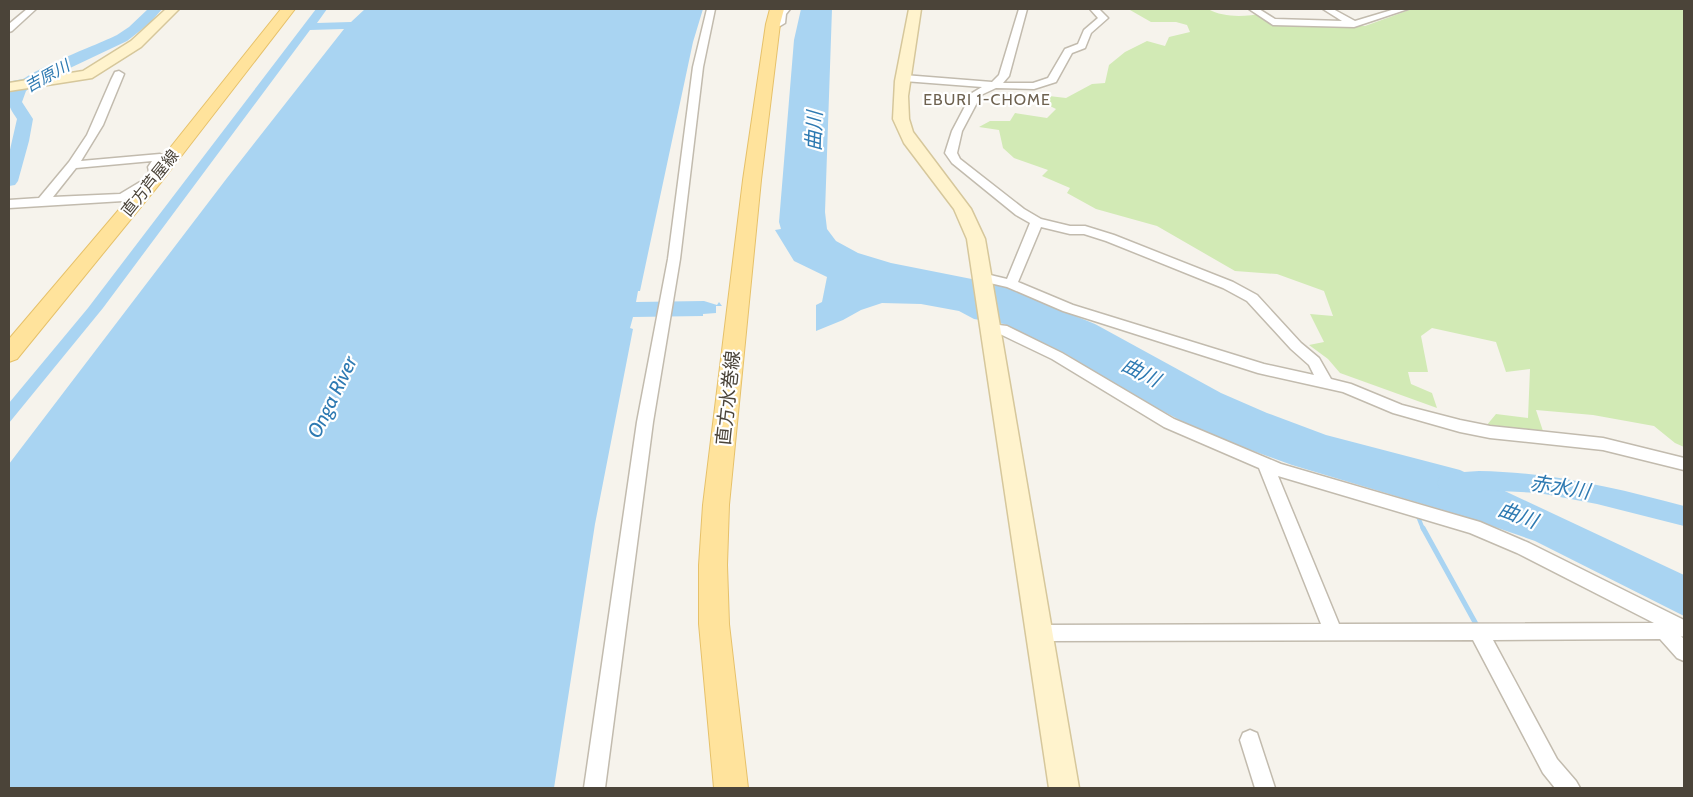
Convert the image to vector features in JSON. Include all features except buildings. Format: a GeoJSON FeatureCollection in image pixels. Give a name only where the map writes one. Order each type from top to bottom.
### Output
{"type":"FeatureCollection","features":[{"type":"Feature","properties":{"kind":"main road","name":"直方芦屋線"},"geometry":{"type":"LineString","coordinates":[[9,354],[156,177],[288,9]]}},
{"type":"Feature","properties":{"kind":"main road","name":"直方水巻線"},"geometry":{"type":"LineString","coordinates":[[731,788],[714,624],[713,565],[716,505],[752,180],[779,14]]}},
{"type":"Feature","properties":{"kind":"street"},"geometry":{"type":"LineString","coordinates":[[9,29],[32,9]]}},
{"type":"Feature","properties":{"kind":"street"},"geometry":{"type":"LineString","coordinates":[[9,87],[87,75],[136,44],[173,9]]}},
{"type":"Feature","properties":{"kind":"street"},"geometry":{"type":"LineString","coordinates":[[594,788],[645,422],[674,259],[698,67],[711,9]]}},
{"type":"Feature","properties":{"kind":"street"},"geometry":{"type":"LineString","coordinates":[[916,9],[904,78],[901,118],[906,132],[973,227],[1041,633],[1064,788]]}},
{"type":"Feature","properties":{"kind":"street"},"geometry":{"type":"LineString","coordinates":[[1023,9],[1004,76],[993,86],[977,93],[957,131],[951,153],[956,161],[980,182],[1020,212],[1037,222],[1070,230],[1086,230],[1110,238],[1228,285],[1252,298],[1296,346],[1314,362],[1325,382]]}},
{"type":"Feature","properties":{"kind":"street"},"geometry":{"type":"LineString","coordinates":[[904,78],[993,86],[1034,86],[1052,80],[1068,51],[1082,46],[1087,32],[1103,18],[1094,9]]}},
{"type":"Feature","properties":{"kind":"street"},"geometry":{"type":"LineString","coordinates":[[1253,9],[1273,22],[1354,24],[1404,9]]}},
{"type":"Feature","properties":{"kind":"street"},"geometry":{"type":"LineString","coordinates":[[1327,9],[1354,24]]}},
{"type":"Feature","properties":{"kind":"street"},"geometry":{"type":"LineString","coordinates":[[1378,9],[1388,15]]}},
{"type":"Feature","properties":{"kind":"street"},"geometry":{"type":"LineString","coordinates":[[43,201],[74,165],[98,124],[110,89],[119,74]]}},
{"type":"Feature","properties":{"kind":"street"},"geometry":{"type":"LineString","coordinates":[[9,204],[123,197],[156,177],[154,167],[160,157],[74,165]]}},
{"type":"Feature","properties":{"kind":"street"},"geometry":{"type":"LineString","coordinates":[[1011,284],[1037,222]]}},
{"type":"Feature","properties":{"kind":"street"},"geometry":{"type":"LineString","coordinates":[[982,278],[1011,284],[1068,308],[1264,369],[1346,388],[1398,409],[1460,426],[1490,432],[1602,444],[1684,464]]}},
{"type":"Feature","properties":{"kind":"street"},"geometry":{"type":"LineString","coordinates":[[990,327],[1002,329],[1057,356],[1169,423],[1266,465],[1474,527],[1523,548],[1684,629]]}},
{"type":"Feature","properties":{"kind":"street"},"geometry":{"type":"LineString","coordinates":[[1266,465],[1334,633]]}},
{"type":"Feature","properties":{"kind":"street"},"geometry":{"type":"LineString","coordinates":[[1041,633],[1664,631],[1684,652]]}},
{"type":"Feature","properties":{"kind":"street"},"geometry":{"type":"LineString","coordinates":[[1479,632],[1550,766],[1570,788]]}},
{"type":"Feature","properties":{"kind":"street"},"geometry":{"type":"LineString","coordinates":[[1250,740],[1265,788]]}},
{"type":"Feature","properties":{"kind":"green space"},"geometry":{"type":"Polygon","coordinates":[[[1208,9],[1221,14],[1235,16],[1263,13],[1282,24],[1365,26],[1412,9],[1684,9],[1684,447],[1675,443],[1654,426],[1593,415],[1536,410],[1544,434],[1486,426],[1496,414],[1528,418],[1530,369],[1506,372],[1496,342],[1432,328],[1421,336],[1428,372],[1408,372],[1411,384],[1432,393],[1437,408],[1340,373],[1328,359],[1309,345],[1324,342],[1310,314],[1333,316],[1324,291],[1277,274],[1235,271],[1157,226],[1096,209],[1067,193],[1070,188],[1042,176],[1048,170],[1014,158],[1003,148],[999,130],[979,127],[990,121],[1010,121],[1015,113],[1047,118],[1056,109],[1048,105],[1049,96],[1066,98],[1092,84],[1105,83],[1109,65],[1125,52],[1147,41],[1165,46],[1169,37],[1190,32],[1187,25],[1176,22],[1151,22],[1130,10],[1208,9]]]}},
{"type":"Feature","properties":{"kind":"water","name":"Onga River"},"geometry":{"type":"Polygon","coordinates":[[[316,9],[327,9],[317,23],[351,22],[365,9],[703,9],[693,42],[640,291],[638,291],[636,302],[704,301],[717,305],[719,302],[722,306],[716,306],[716,313],[703,314],[703,316],[633,317],[630,328],[633,329],[595,524],[554,788],[9,788],[9,464],[227,178],[344,29],[310,30],[103,308],[9,423],[9,403],[88,308],[316,9]]]}},
{"type":"Feature","properties":{"kind":"water","name":"曲川"},"geometry":{"type":"Polygon","coordinates":[[[801,9],[832,9],[825,212],[827,229],[836,241],[858,253],[891,263],[1007,286],[1024,295],[1095,324],[1221,393],[1267,413],[1326,435],[1460,470],[1684,575],[1684,616],[1535,541],[1469,518],[1292,465],[1206,434],[1136,397],[1066,354],[1004,324],[974,319],[959,311],[921,304],[882,303],[861,310],[816,331],[816,305],[822,302],[827,277],[794,261],[775,230],[781,229],[779,222],[794,40],[801,9]]]}},
{"type":"Feature","properties":{"kind":"waterway","name":"吉原川"},"geometry":{"type":"LineString","coordinates":[[9,181],[21,141],[25,119],[14,102],[20,88],[36,77],[122,38],[134,30],[155,9]]}},
{"type":"Feature","properties":{"kind":"waterway"},"geometry":{"type":"LineString","coordinates":[[9,83],[39,77]]}},
{"type":"Feature","properties":{"kind":"waterway","name":"赤水川"},"geometry":{"type":"LineString","coordinates":[[1449,483],[1479,480],[1539,483],[1597,494],[1684,516]]}},
{"type":"Feature","properties":{"kind":"waterway"},"geometry":{"type":"LineString","coordinates":[[1417,514],[1423,529]]}},
{"type":"Feature","properties":{"kind":"waterway"},"geometry":{"type":"LineString","coordinates":[[1423,528],[1476,624]]}},
{"type":"Feature","properties":{"kind":"district","name":"EBURI 1-CHOME"},"geometry":{"type":"Point","coordinates":[987,99]}}]}
